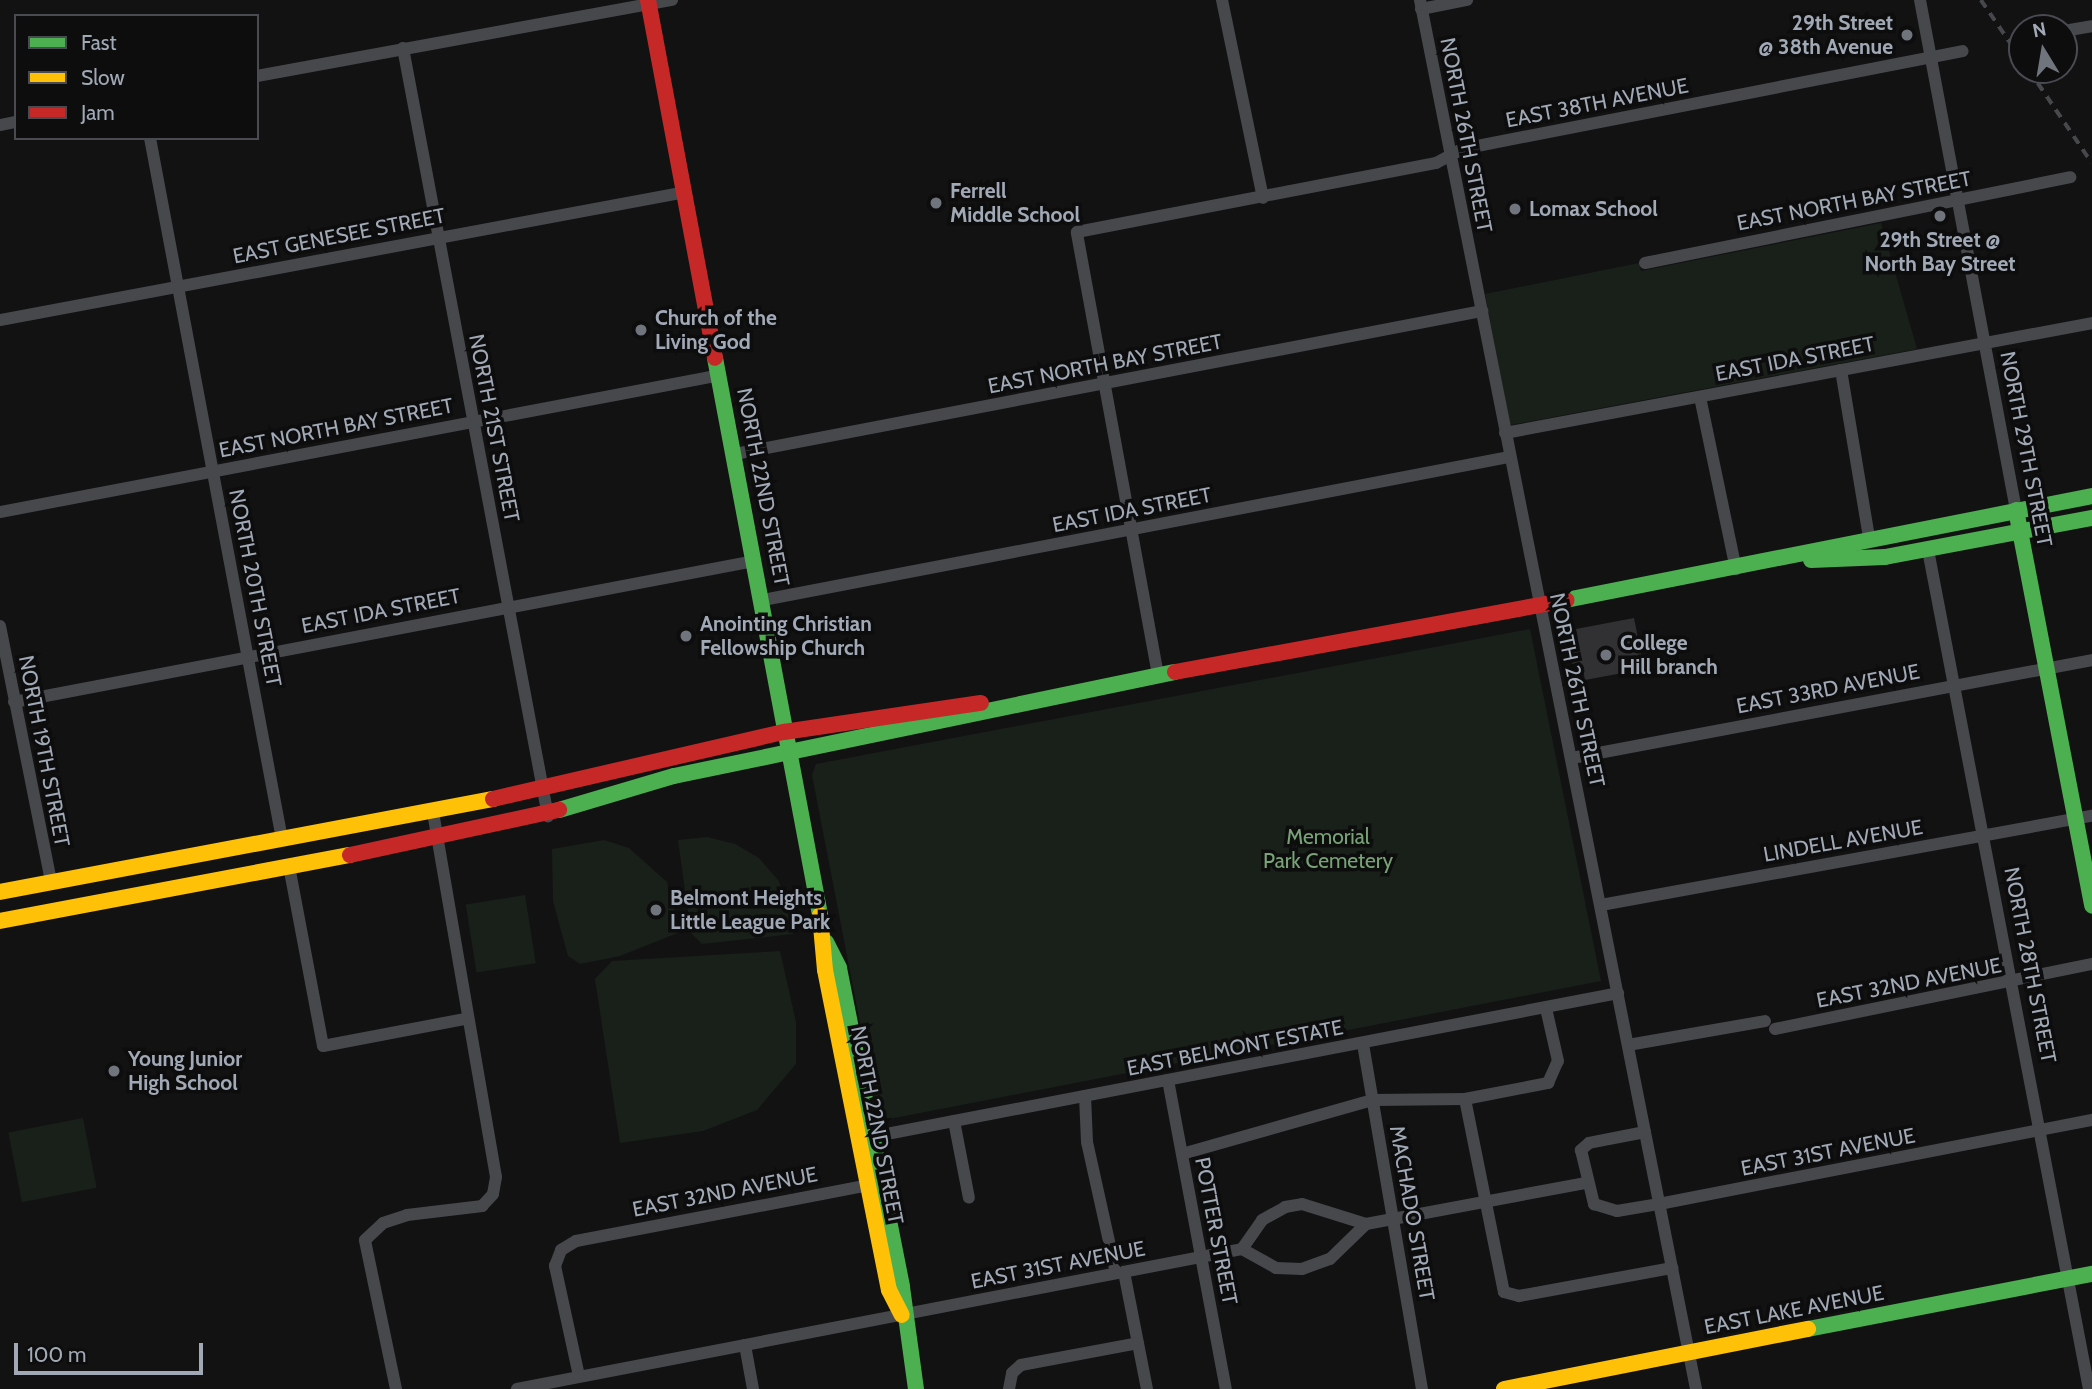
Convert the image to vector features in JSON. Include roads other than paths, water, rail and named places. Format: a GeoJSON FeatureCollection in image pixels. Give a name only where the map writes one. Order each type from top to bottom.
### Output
{"type":"FeatureCollection","features":[{"type":"Feature","properties":{"kind":"main road","name":"NORTH 22ND STREET"},"geometry":{"type":"LineString","coordinates":[[649,2],[763,600],[784,732],[825,940],[839,968],[866,1138],[916,1389]]}},
{"type":"Feature","properties":{"kind":"main road"},"geometry":{"type":"LineString","coordinates":[[0,921],[548,816],[674,776],[925,727],[1033,698],[1787,560],[1869,538],[2092,496]]}},
{"type":"Feature","properties":{"kind":"main road","name":"NORTH 29TH STREET"},"geometry":{"type":"LineString","coordinates":[[2016,510],[2046,668],[2084,818],[2092,906]]}},
{"type":"Feature","properties":{"kind":"main road"},"geometry":{"type":"LineString","coordinates":[[1787,560],[1928,550],[2092,518]]}},
{"type":"Feature","properties":{"kind":"main road"},"geometry":{"type":"LineString","coordinates":[[0,892],[433,813],[543,790],[784,732],[901,711],[1033,698]]}},
{"type":"Feature","properties":{"kind":"main road"},"geometry":{"type":"LineString","coordinates":[[289,866],[306,843],[362,825]]}},
{"type":"Feature","properties":{"kind":"main road","name":"EAST LAKE AVENUE"},"geometry":{"type":"LineString","coordinates":[[1504,1389],[1554,1384],[1689,1352],[2092,1275]]}},
{"type":"Feature","properties":{"kind":"street"},"geometry":{"type":"LineString","coordinates":[[259,76],[649,2],[672,0]]}},
{"type":"Feature","properties":{"kind":"street"},"geometry":{"type":"LineString","coordinates":[[1222,0],[1263,198]]}},
{"type":"Feature","properties":{"kind":"street"},"geometry":{"type":"LineString","coordinates":[[1421,5],[1467,0]]}},
{"type":"Feature","properties":{"kind":"street","name":"NORTH 29TH STREET"},"geometry":{"type":"LineString","coordinates":[[1920,0],[2016,510]]}},
{"type":"Feature","properties":{"kind":"street","name":"NORTH 26TH STREET"},"geometry":{"type":"LineString","coordinates":[[1421,5],[1696,1389]]}},
{"type":"Feature","properties":{"kind":"street","name":"NORTH 21ST STREET"},"geometry":{"type":"LineString","coordinates":[[403,48],[548,816]]}},
{"type":"Feature","properties":{"kind":"street","name":"EAST 38TH AVENUE"},"geometry":{"type":"LineString","coordinates":[[1105,384],[1077,232],[1436,163],[1451,155],[1963,51]]}},
{"type":"Feature","properties":{"kind":"street","name":"NORTH 20TH STREET"},"geometry":{"type":"LineString","coordinates":[[150,140],[282,839]]}},
{"type":"Feature","properties":{"kind":"street","name":"EAST NORTH BAY STREET"},"geometry":{"type":"LineString","coordinates":[[1646,263],[2070,177]]}},
{"type":"Feature","properties":{"kind":"street","name":"EAST GENESEE STREET"},"geometry":{"type":"LineString","coordinates":[[0,320],[685,192]]}},
{"type":"Feature","properties":{"kind":"street","name":"EAST NORTH BAY STREET"},"geometry":{"type":"LineString","coordinates":[[735,454],[1482,311]]}},
{"type":"Feature","properties":{"kind":"street","name":"EAST IDA STREET"},"geometry":{"type":"LineString","coordinates":[[1505,433],[2092,324]]}},
{"type":"Feature","properties":{"kind":"street"},"geometry":{"type":"LineString","coordinates":[[1841,370],[1869,538]]}},
{"type":"Feature","properties":{"kind":"street","name":"EAST NORTH BAY STREET"},"geometry":{"type":"LineString","coordinates":[[0,512],[720,374]]}},
{"type":"Feature","properties":{"kind":"street"},"geometry":{"type":"LineString","coordinates":[[1105,384],[1158,675]]}},
{"type":"Feature","properties":{"kind":"street"},"geometry":{"type":"LineString","coordinates":[[1700,397],[1737,569]]}},
{"type":"Feature","properties":{"kind":"street","name":"EAST IDA STREET"},"geometry":{"type":"LineString","coordinates":[[763,600],[1509,457]]}},
{"type":"Feature","properties":{"kind":"street","name":"NORTH 28TH STREET"},"geometry":{"type":"LineString","coordinates":[[1928,550],[2014,982],[2090,1389]]}},
{"type":"Feature","properties":{"kind":"street","name":"EAST IDA STREET"},"geometry":{"type":"LineString","coordinates":[[15,702],[754,561]]}},
{"type":"Feature","properties":{"kind":"street","name":"NORTH 19TH STREET"},"geometry":{"type":"LineString","coordinates":[[0,626],[51,883]]}},
{"type":"Feature","properties":{"kind":"street","name":"EAST 33RD AVENUE"},"geometry":{"type":"LineString","coordinates":[[1572,758],[2092,660]]}},
{"type":"Feature","properties":{"kind":"street"},"geometry":{"type":"LineString","coordinates":[[396,1389],[365,1240],[383,1223],[407,1215],[469,1211],[493,1194],[496,1177],[465,1019],[433,813]]}},
{"type":"Feature","properties":{"kind":"street","name":"LINDELL AVENUE"},"geometry":{"type":"LineString","coordinates":[[1601,905],[2084,818]]}},
{"type":"Feature","properties":{"kind":"street"},"geometry":{"type":"LineString","coordinates":[[289,866],[323,1046],[465,1019]]}},
{"type":"Feature","properties":{"kind":"street","name":"EAST 32ND AVENUE"},"geometry":{"type":"LineString","coordinates":[[1628,1045],[1770,1025],[2014,982],[2092,964]]}},
{"type":"Feature","properties":{"kind":"street","name":"EAST BELMONT ESTATE"},"geometry":{"type":"LineString","coordinates":[[866,1138],[1618,993]]}},
{"type":"Feature","properties":{"kind":"street"},"geometry":{"type":"LineString","coordinates":[[1182,1154],[1373,1100],[1465,1099],[1554,1077],[1558,1062],[1546,1008]]}},
{"type":"Feature","properties":{"kind":"street","name":"MACHADO STREET"},"geometry":{"type":"LineString","coordinates":[[1363,1044],[1422,1389]]}},
{"type":"Feature","properties":{"kind":"street","name":"POTTER STREET"},"geometry":{"type":"LineString","coordinates":[[1168,1080],[1226,1389]]}},
{"type":"Feature","properties":{"kind":"street"},"geometry":{"type":"LineString","coordinates":[[1084,1096],[1087,1143],[1138,1343],[1147,1389]]}},
{"type":"Feature","properties":{"kind":"street"},"geometry":{"type":"LineString","coordinates":[[1465,1099],[1501,1286],[1510,1295],[1672,1268]]}},
{"type":"Feature","properties":{"kind":"street","name":"EAST 31ST AVENUE"},"geometry":{"type":"LineString","coordinates":[[1586,1183],[1594,1204],[1604,1209],[1659,1204],[2092,1120]]}},
{"type":"Feature","properties":{"kind":"street"},"geometry":{"type":"LineString","coordinates":[[954,1121],[969,1198]]}},
{"type":"Feature","properties":{"kind":"street"},"geometry":{"type":"LineString","coordinates":[[1366,1224],[1302,1204],[1285,1207],[1262,1220],[1242,1249],[1276,1268],[1302,1269],[1330,1259],[1366,1224],[1586,1183],[1580,1156],[1584,1146],[1645,1132]]}},
{"type":"Feature","properties":{"kind":"street","name":"EAST 32ND AVENUE"},"geometry":{"type":"LineString","coordinates":[[579,1376],[555,1266],[561,1250],[576,1241],[875,1184]]}},
{"type":"Feature","properties":{"kind":"street","name":"EAST 31ST AVENUE"},"geometry":{"type":"LineString","coordinates":[[517,1389],[566,1384],[579,1376],[1242,1249]]}},
{"type":"Feature","properties":{"kind":"street"},"geometry":{"type":"LineString","coordinates":[[1009,1389],[1012,1373],[1021,1366],[1138,1343]]}},
{"type":"Feature","properties":{"kind":"street"},"geometry":{"type":"LineString","coordinates":[[745,1345],[753,1389]]}},
{"type":"Feature","properties":{"kind":"railway"},"geometry":{"type":"LineString","coordinates":[[1981,0],[2008,40]]}},
{"type":"Feature","properties":{"kind":"railway"},"geometry":{"type":"LineString","coordinates":[[2038,84],[2092,163]]}},
{"type":"Feature","properties":{"kind":"place","name":"29th Street @ 38th Avenue"},"geometry":{"type":"Point","coordinates":[1907,35]}},
{"type":"Feature","properties":{"kind":"place","name":"Ferrell Middle School"},"geometry":{"type":"Point","coordinates":[936,203]}},
{"type":"Feature","properties":{"kind":"place","name":"Lomax School"},"geometry":{"type":"Point","coordinates":[1515,209]}},
{"type":"Feature","properties":{"kind":"place","name":"29th Street @ North Bay Street"},"geometry":{"type":"Point","coordinates":[1940,216]}},
{"type":"Feature","properties":{"kind":"place","name":"Church of the Living God"},"geometry":{"type":"Point","coordinates":[641,330]}},
{"type":"Feature","properties":{"kind":"place","name":"Anointing Christian Fellowship Church"},"geometry":{"type":"Point","coordinates":[686,636]}},
{"type":"Feature","properties":{"kind":"place","name":"College Hill branch"},"geometry":{"type":"Point","coordinates":[1606,655]}},
{"type":"Feature","properties":{"kind":"place","name":"Belmont Heights Little League Park"},"geometry":{"type":"Point","coordinates":[656,910]}},
{"type":"Feature","properties":{"kind":"place","name":"Young Junior High School"},"geometry":{"type":"Point","coordinates":[114,1071]}},
{"type":"Feature","properties":{"kind":"park label","name":"Memorial Park Cemetery"},"geometry":{"type":"Point","coordinates":[1328,849]}}]}
